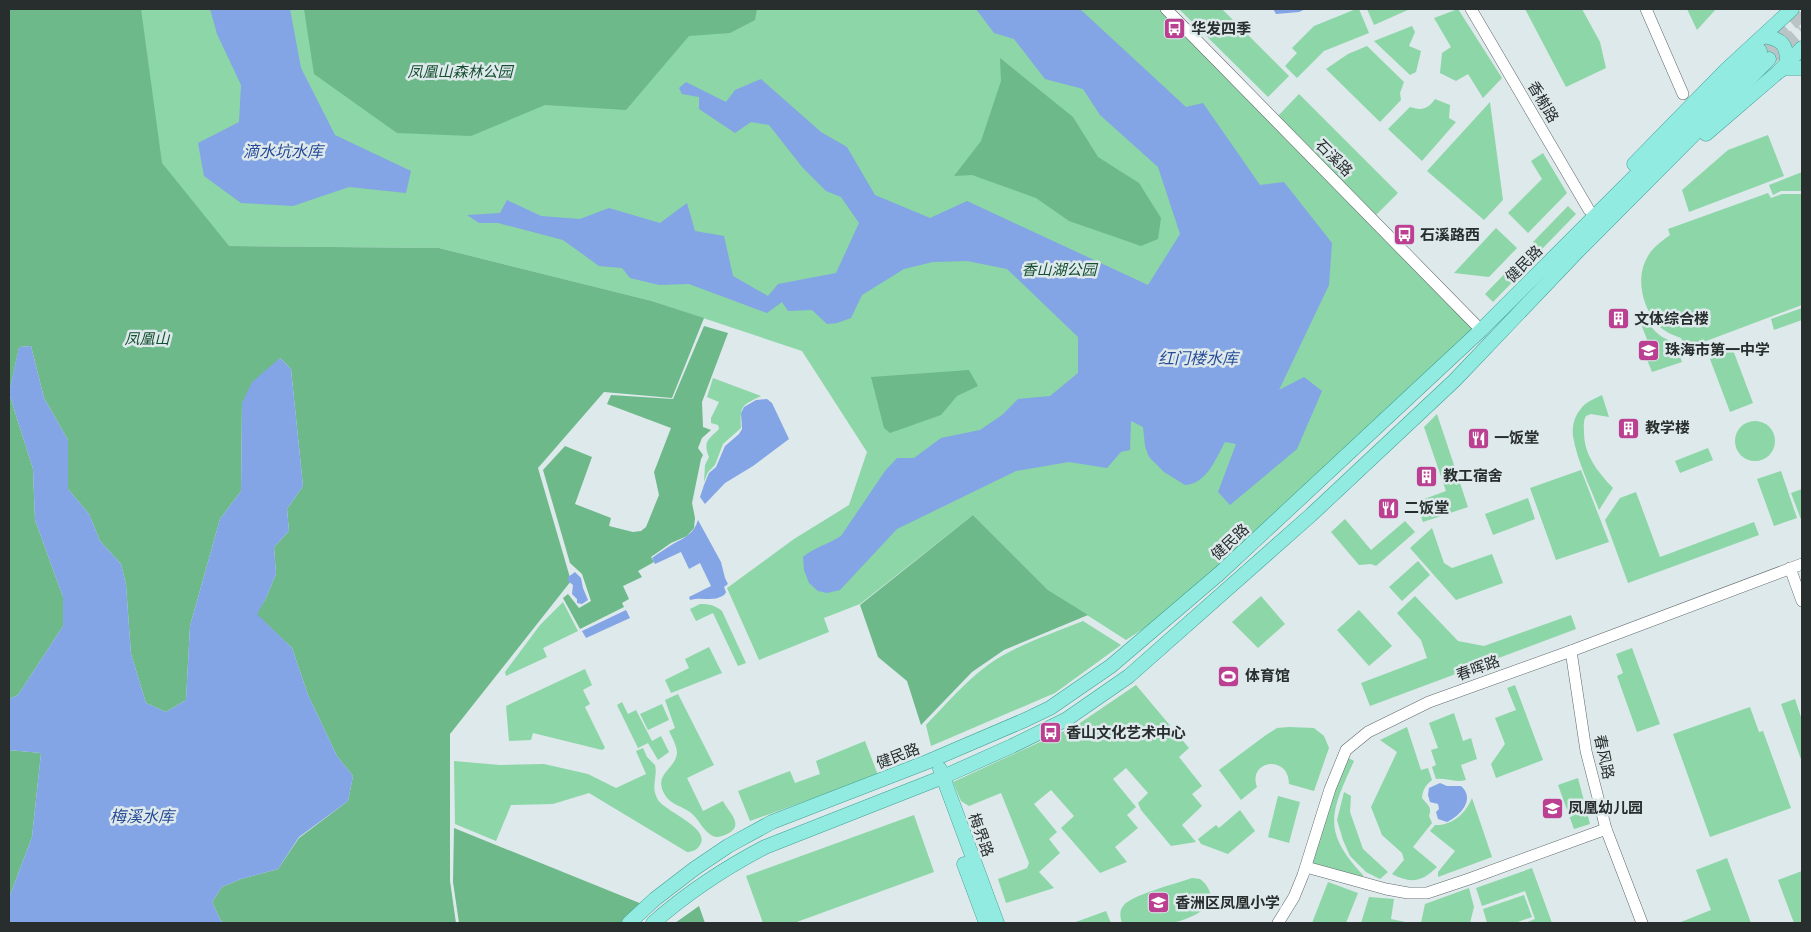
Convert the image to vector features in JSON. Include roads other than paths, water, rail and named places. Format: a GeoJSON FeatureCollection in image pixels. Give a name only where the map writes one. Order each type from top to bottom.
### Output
{"type":"FeatureCollection","features":[{"type":"Feature","properties":{"kind":"main road"},"geometry":{"type":"LineString","coordinates":[[1574,246],[1590,210],[1726,70],[1792,9]]}},
{"type":"Feature","properties":{"kind":"main road"},"geometry":{"type":"LineString","coordinates":[[1764,36],[1772,38],[1783,44],[1786,48],[1782,68]]}},
{"type":"Feature","properties":{"kind":"main road"},"geometry":{"type":"LineString","coordinates":[[1574,246],[1601,232],[1676,160],[1782,68],[1802,48]]}},
{"type":"Feature","properties":{"kind":"main road","name":"健民路"},"geometry":{"type":"LineString","coordinates":[[653,923],[693,892],[741,859],[765,847],[938,779],[1012,746],[1067,720],[1129,676],[1311,515],[1447,387],[1574,246],[1764,55]]}},
{"type":"Feature","properties":{"kind":"main road"},"geometry":{"type":"LineString","coordinates":[[1782,68],[1802,68]]}},
{"type":"Feature","properties":{"kind":"main road","name":"健民路"},"geometry":{"type":"LineString","coordinates":[[629,923],[655,899],[694,869],[728,846],[772,822],[932,760],[1050,708],[1111,666],[1220,574],[1481,330],[1574,246]]}},
{"type":"Feature","properties":{"kind":"main road"},"geometry":{"type":"LineString","coordinates":[[932,760],[986,923]]}},
{"type":"Feature","properties":{"kind":"main road","name":"梅界路"},"geometry":{"type":"LineString","coordinates":[[938,779],[996,923]]}},
{"type":"Feature","properties":{"kind":"street","name":"石溪路"},"geometry":{"type":"LineString","coordinates":[[1166,9],[1481,330]]}},
{"type":"Feature","properties":{"kind":"street","name":"香榭路"},"geometry":{"type":"LineString","coordinates":[[1471,9],[1590,210]]}},
{"type":"Feature","properties":{"kind":"street"},"geometry":{"type":"LineString","coordinates":[[1646,9],[1683,94]]}},
{"type":"Feature","properties":{"kind":"street","name":"春晖路"},"geometry":{"type":"LineString","coordinates":[[1278,923],[1294,897],[1306,867],[1330,789],[1346,750],[1368,732],[1429,702],[1802,564]]}},
{"type":"Feature","properties":{"kind":"street"},"geometry":{"type":"LineString","coordinates":[[1790,568],[1802,601]]}},
{"type":"Feature","properties":{"kind":"street","name":"春风路"},"geometry":{"type":"LineString","coordinates":[[1571,651],[1586,751],[1606,829],[1642,923]]}},
{"type":"Feature","properties":{"kind":"street"},"geometry":{"type":"LineString","coordinates":[[1306,867],[1386,889],[1408,893],[1427,893],[1606,829]]}},
{"type":"Feature","properties":{"kind":"water","name":"滴水坑水库"},"geometry":{"type":"Polygon","coordinates":[[[210,9],[290,9],[301,68],[335,135],[411,171],[406,193],[349,187],[293,206],[241,203],[204,176],[198,143],[239,122],[241,85],[217,34],[210,9]]]}},
{"type":"Feature","properties":{"kind":"water","name":"红门楼水库"},"geometry":{"type":"Polygon","coordinates":[[[976,9],[1080,9],[1186,107],[1203,103],[1260,185],[1284,182],[1332,243],[1329,285],[1279,390],[1304,377],[1322,391],[1297,449],[1230,505],[1218,492],[1236,444],[1225,442],[1205,475],[1193,484],[1185,485],[1164,472],[1149,457],[1145,446],[1143,427],[1131,421],[1130,450],[1121,452],[1107,468],[1069,462],[1016,471],[897,529],[840,590],[827,593],[818,591],[809,583],[804,570],[803,557],[841,536],[885,471],[897,458],[914,458],[941,438],[980,430],[1002,415],[1018,399],[1050,396],[1078,373],[1078,337],[1007,269],[967,261],[933,262],[904,269],[862,295],[851,318],[827,324],[812,310],[788,311],[782,302],[767,313],[689,284],[659,285],[630,278],[622,268],[599,266],[563,240],[498,223],[479,223],[467,215],[500,213],[507,200],[541,216],[580,219],[609,208],[660,223],[687,203],[695,231],[724,236],[733,276],[768,296],[778,284],[836,273],[859,223],[841,197],[826,191],[803,168],[769,125],[751,122],[735,133],[699,109],[699,97],[682,94],[679,88],[686,82],[726,102],[735,90],[761,79],[821,132],[847,147],[875,195],[930,218],[967,201],[1148,285],[1180,234],[1158,167],[1100,115],[1083,89],[1045,79],[1014,39],[994,33],[976,9]]]}},
{"type":"Feature","properties":{"kind":"water"},"geometry":{"type":"Polygon","coordinates":[[[1273,9],[1306,9],[1299,12],[1276,14],[1273,9]]]}},
{"type":"Feature","properties":{"kind":"water","name":"梅溪水库"},"geometry":{"type":"Polygon","coordinates":[[[31,346],[44,398],[68,440],[68,489],[89,514],[100,541],[121,564],[126,585],[131,654],[146,703],[166,712],[186,700],[190,626],[220,519],[241,491],[242,403],[252,382],[280,358],[291,369],[303,486],[287,509],[289,531],[274,547],[276,574],[257,614],[292,648],[308,695],[337,756],[353,776],[348,801],[299,837],[278,869],[241,879],[222,887],[212,902],[221,921],[225,923],[9,923],[9,898],[32,837],[41,753],[9,750],[9,699],[18,695],[63,626],[63,597],[35,520],[33,469],[9,393],[19,347],[31,346]]]}},
{"type":"Feature","properties":{"kind":"water"},"geometry":{"type":"Polygon","coordinates":[[[767,399],[772,403],[789,439],[753,466],[725,483],[705,504],[700,497],[704,485],[709,473],[716,467],[725,446],[742,429],[741,413],[744,407],[756,400],[767,399]]]}},
{"type":"Feature","properties":{"kind":"water"},"geometry":{"type":"Polygon","coordinates":[[[698,520],[721,562],[728,584],[724,587],[725,594],[713,599],[690,600],[689,597],[711,586],[700,563],[689,569],[681,552],[655,564],[652,558],[688,535],[694,529],[698,520]]]}},
{"type":"Feature","properties":{"kind":"water"},"geometry":{"type":"Polygon","coordinates":[[[575,572],[581,578],[588,600],[582,604],[577,603],[577,599],[572,594],[573,585],[568,581],[568,577],[575,572]]]}},
{"type":"Feature","properties":{"kind":"water"},"geometry":{"type":"Polygon","coordinates":[[[626,610],[630,618],[586,638],[582,631],[626,610]]]}},
{"type":"Feature","properties":{"kind":"water"},"geometry":{"type":"Polygon","coordinates":[[[1440,783],[1447,786],[1461,786],[1467,796],[1465,807],[1457,816],[1447,822],[1438,819],[1436,812],[1439,809],[1438,804],[1430,802],[1428,795],[1429,788],[1440,783]]]}},
{"type":"Feature","properties":{"kind":"tunnel"},"geometry":{"type":"LineString","coordinates":[[1760,51],[1802,14]]}},
{"type":"Feature","properties":{"kind":"tunnel"},"geometry":{"type":"LineString","coordinates":[[1769,59],[1802,30]]}},
{"type":"Feature","properties":{"kind":"place","name":"华发四季"},"geometry":{"type":"Point","coordinates":[1175,29]}},
{"type":"Feature","properties":{"kind":"place","name":"石溪路西"},"geometry":{"type":"Point","coordinates":[1404,235]}},
{"type":"Feature","properties":{"kind":"place","name":"文体综合楼"},"geometry":{"type":"Point","coordinates":[1618,319]}},
{"type":"Feature","properties":{"kind":"place","name":"珠海市第一中学"},"geometry":{"type":"Point","coordinates":[1649,350]}},
{"type":"Feature","properties":{"kind":"place","name":"教学楼"},"geometry":{"type":"Point","coordinates":[1629,428]}},
{"type":"Feature","properties":{"kind":"place","name":"一饭堂"},"geometry":{"type":"Point","coordinates":[1478,438]}},
{"type":"Feature","properties":{"kind":"place","name":"教工宿舍"},"geometry":{"type":"Point","coordinates":[1427,476]}},
{"type":"Feature","properties":{"kind":"place","name":"二饭堂"},"geometry":{"type":"Point","coordinates":[1388,508]}},
{"type":"Feature","properties":{"kind":"place","name":"体育馆"},"geometry":{"type":"Point","coordinates":[1229,676]}},
{"type":"Feature","properties":{"kind":"place","name":"香山文化艺术中心"},"geometry":{"type":"Point","coordinates":[1050,733]}},
{"type":"Feature","properties":{"kind":"place","name":"凤凰幼儿园"},"geometry":{"type":"Point","coordinates":[1552,808]}},
{"type":"Feature","properties":{"kind":"place","name":"香洲区凤凰小学"},"geometry":{"type":"Point","coordinates":[1159,903]}},
{"type":"Feature","properties":{"kind":"park label","name":"凤凰山森林公园"},"geometry":{"type":"Point","coordinates":[460,72]}},
{"type":"Feature","properties":{"kind":"park label","name":"香山湖公园"},"geometry":{"type":"Point","coordinates":[1059,270]}},
{"type":"Feature","properties":{"kind":"park label","name":"凤凰山"},"geometry":{"type":"Point","coordinates":[147,339]}}]}
